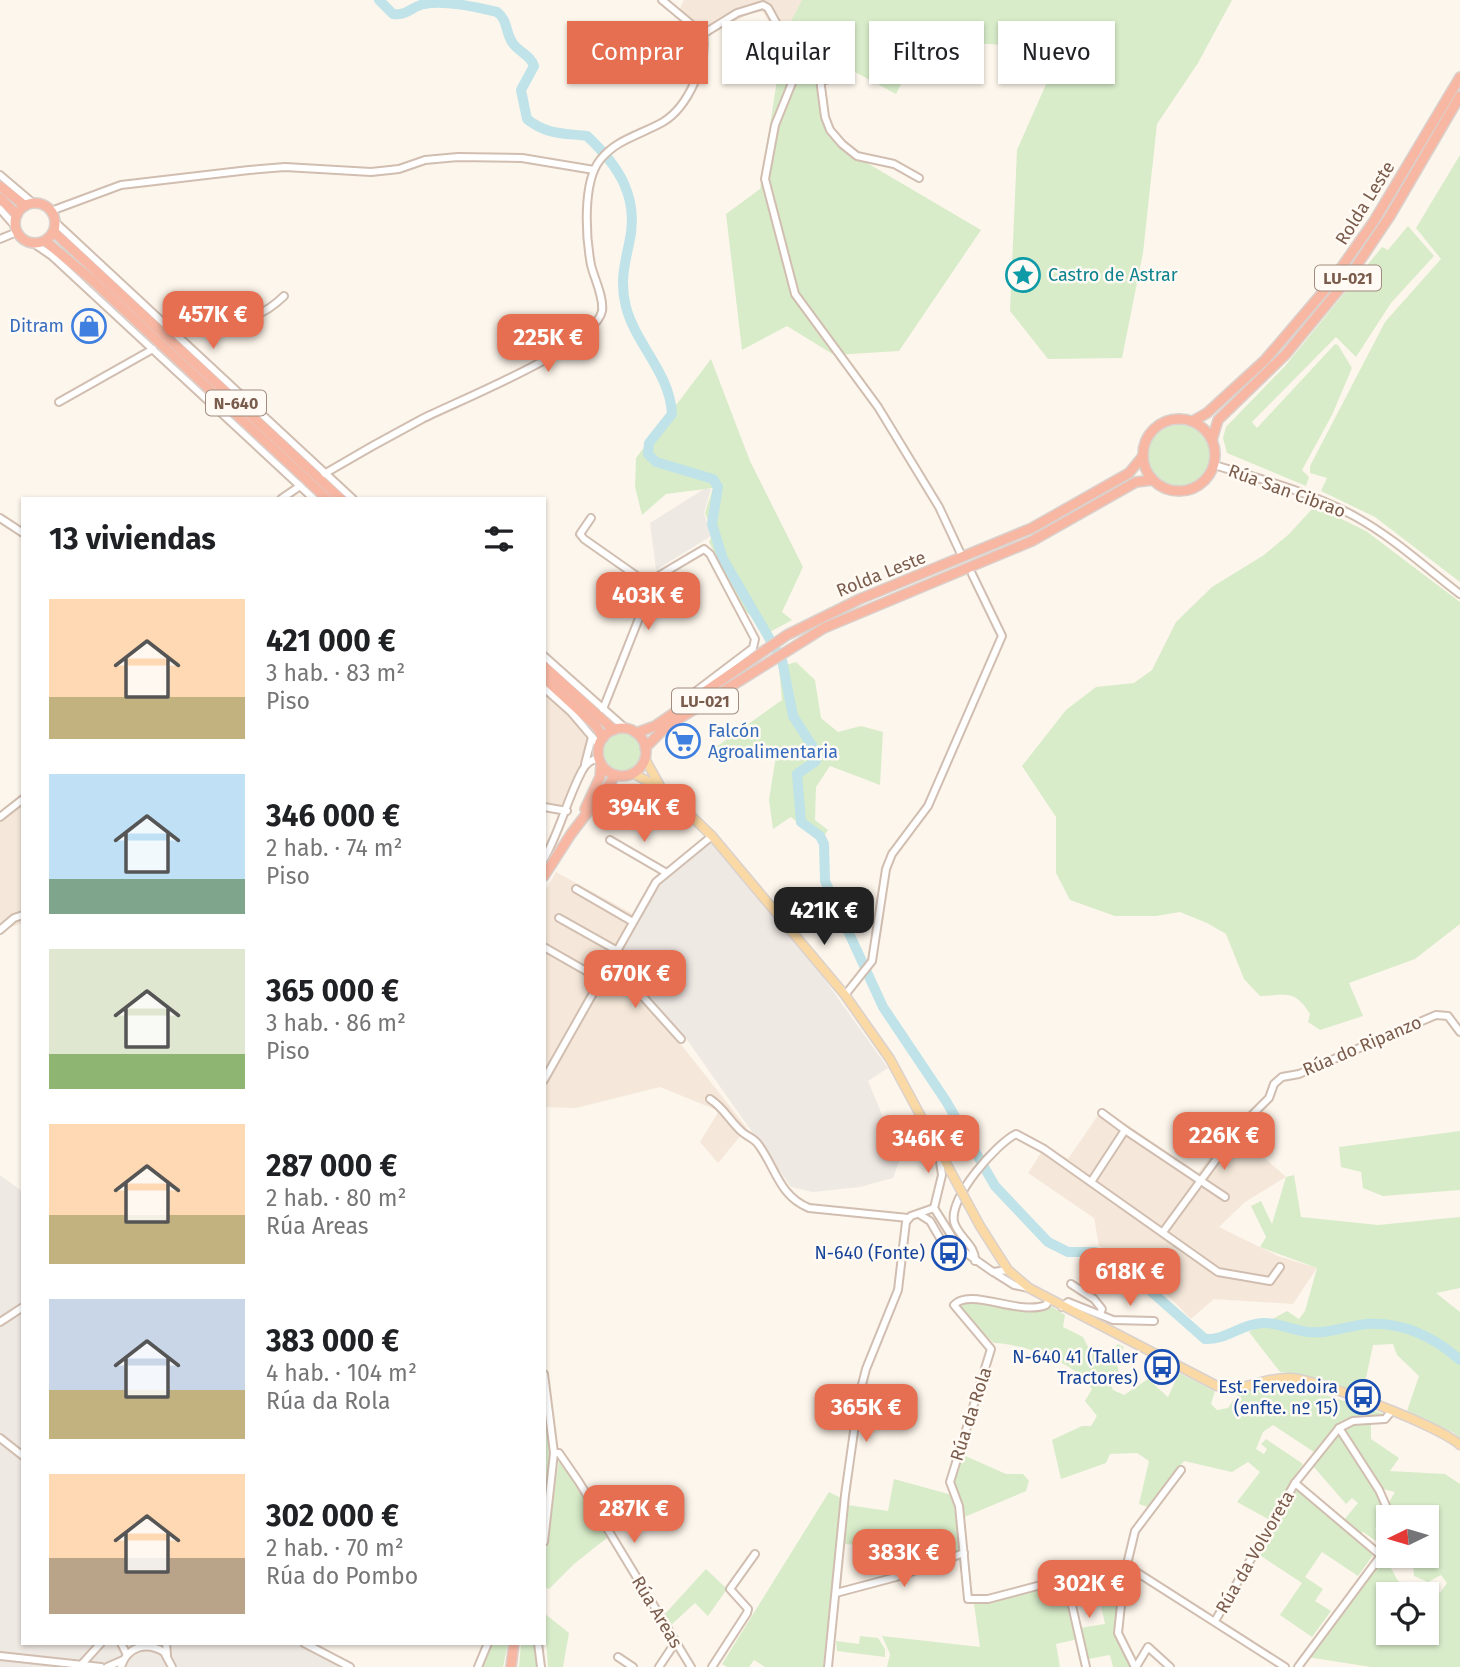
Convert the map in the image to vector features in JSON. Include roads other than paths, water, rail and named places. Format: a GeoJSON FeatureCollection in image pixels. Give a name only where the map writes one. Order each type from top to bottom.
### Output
{"type":"FeatureCollection","features":[{"type":"Feature","properties":{"kind":"highway","name":"Rolda Leste"},"geometry":{"type":"LineString","coordinates":[[636,733],[655,726],[787,635],[860,599],[1042,524],[1129,473],[1143,456],[1148,436],[1155,428],[1173,419],[1193,421],[1208,413],[1265,360],[1329,285],[1374,221],[1460,77]]}},
{"type":"Feature","properties":{"kind":"highway","name":"Rolda Leste"},"geometry":{"type":"LineString","coordinates":[[1212,440],[1219,420],[1278,362],[1347,280],[1386,222],[1460,96]]}},
{"type":"Feature","properties":{"kind":"highway"},"geometry":{"type":"LineString","coordinates":[[0,186],[29,205],[43,205],[51,211]]}},
{"type":"Feature","properties":{"kind":"highway"},"geometry":{"type":"LineString","coordinates":[[0,198],[17,215]]}},
{"type":"Feature","properties":{"kind":"highway"},"geometry":{"type":"LineString","coordinates":[[29,205],[17,215],[16,229],[23,239],[33,243],[45,241],[55,225]]}},
{"type":"Feature","properties":{"kind":"highway","name":"N-640"},"geometry":{"type":"LineString","coordinates":[[51,211],[55,225],[339,497]]}},
{"type":"Feature","properties":{"kind":"highway","name":"N-640"},"geometry":{"type":"LineString","coordinates":[[45,241],[92,280],[325,497]]}},
{"type":"Feature","properties":{"kind":"highway"},"geometry":{"type":"LineString","coordinates":[[1143,456],[1153,480],[1171,491],[1182,492],[1202,484],[1214,466],[1212,440],[1193,421]]}},
{"type":"Feature","properties":{"kind":"highway","name":"Rolda Leste"},"geometry":{"type":"LineString","coordinates":[[645,748],[666,727],[770,660],[866,608],[1032,541],[1136,482],[1153,480]]}},
{"type":"Feature","properties":{"kind":"highway"},"geometry":{"type":"LineString","coordinates":[[546,668],[614,730]]}},
{"type":"Feature","properties":{"kind":"highway"},"geometry":{"type":"LineString","coordinates":[[546,680],[596,726],[601,741],[600,777],[576,827]]}},
{"type":"Feature","properties":{"kind":"highway"},"geometry":{"type":"LineString","coordinates":[[546,873],[576,827],[616,775],[632,773],[645,759],[645,748],[636,733],[625,728],[614,730],[601,741]]}},
{"type":"Feature","properties":{"kind":"highway"},"geometry":{"type":"LineString","coordinates":[[600,761],[616,775]]}},
{"type":"Feature","properties":{"kind":"highway"},"geometry":{"type":"LineString","coordinates":[[511,1667],[514,1645]]}},
{"type":"Feature","properties":{"kind":"main road"},"geometry":{"type":"LineString","coordinates":[[645,759],[663,789],[712,836],[845,995],[884,1050],[980,1226],[1008,1270],[1029,1289],[1216,1386],[1237,1388],[1291,1378],[1435,1428],[1460,1445]]}},
{"type":"Feature","properties":{"kind":"main road"},"geometry":{"type":"LineString","coordinates":[[632,773],[663,789]]}},
{"type":"Feature","properties":{"kind":"street"},"geometry":{"type":"LineString","coordinates":[[662,0],[687,21]]}},
{"type":"Feature","properties":{"kind":"street"},"geometry":{"type":"LineString","coordinates":[[708,31],[737,13],[764,3],[775,21]]}},
{"type":"Feature","properties":{"kind":"street"},"geometry":{"type":"LineString","coordinates":[[324,474],[422,419],[533,367],[594,325],[602,307],[587,235],[594,170],[611,150],[627,138],[661,123],[676,111],[690,84]]}},
{"type":"Feature","properties":{"kind":"street"},"geometry":{"type":"LineString","coordinates":[[790,84],[775,125],[765,179],[795,294],[878,407],[939,506],[960,552]]}},
{"type":"Feature","properties":{"kind":"street"},"geometry":{"type":"LineString","coordinates":[[821,84],[825,117],[830,130],[842,144],[857,156],[894,164],[919,178]]}},
{"type":"Feature","properties":{"kind":"street"},"geometry":{"type":"LineString","coordinates":[[51,211],[121,185],[285,167],[371,172],[434,158],[495,157],[594,170]]}},
{"type":"Feature","properties":{"kind":"street"},"geometry":{"type":"LineString","coordinates":[[0,175],[29,205]]}},
{"type":"Feature","properties":{"kind":"street"},"geometry":{"type":"LineString","coordinates":[[73,205],[55,225],[350,497]]}},
{"type":"Feature","properties":{"kind":"street"},"geometry":{"type":"LineString","coordinates":[[0,208],[16,229],[0,239]]}},
{"type":"Feature","properties":{"kind":"street"},"geometry":{"type":"LineString","coordinates":[[33,243],[52,256],[312,497]]}},
{"type":"Feature","properties":{"kind":"street"},"geometry":{"type":"LineString","coordinates":[[176,334],[194,327],[253,318],[269,310],[284,296]]}},
{"type":"Feature","properties":{"kind":"street"},"geometry":{"type":"LineString","coordinates":[[59,402],[153,349]]}},
{"type":"Feature","properties":{"kind":"street","name":"Rúa San Cibrao"},"geometry":{"type":"LineString","coordinates":[[1214,466],[1311,498],[1355,516],[1382,533],[1460,594]]}},
{"type":"Feature","properties":{"kind":"street"},"geometry":{"type":"LineString","coordinates":[[284,497],[300,486]]}},
{"type":"Feature","properties":{"kind":"street"},"geometry":{"type":"LineString","coordinates":[[591,518],[580,534],[584,539],[652,586]]}},
{"type":"Feature","properties":{"kind":"street"},"geometry":{"type":"LineString","coordinates":[[0,519],[21,532]]}},
{"type":"Feature","properties":{"kind":"street"},"geometry":{"type":"LineString","coordinates":[[603,709],[655,578],[704,550],[710,554],[755,639],[753,648],[704,684],[695,692],[694,699]]}},
{"type":"Feature","properties":{"kind":"street"},"geometry":{"type":"LineString","coordinates":[[845,995],[869,968],[886,869],[892,854],[928,806],[1002,636],[1000,626],[972,574]]}},
{"type":"Feature","properties":{"kind":"street"},"geometry":{"type":"LineString","coordinates":[[546,658],[625,728]]}},
{"type":"Feature","properties":{"kind":"street"},"geometry":{"type":"LineString","coordinates":[[546,690],[591,736],[601,741]]}},
{"type":"Feature","properties":{"kind":"street"},"geometry":{"type":"LineString","coordinates":[[546,855],[584,767],[591,736]]}},
{"type":"Feature","properties":{"kind":"street"},"geometry":{"type":"LineString","coordinates":[[584,767],[590,760],[600,761]]}},
{"type":"Feature","properties":{"kind":"street"},"geometry":{"type":"LineString","coordinates":[[0,817],[21,801]]}},
{"type":"Feature","properties":{"kind":"street"},"geometry":{"type":"LineString","coordinates":[[546,807],[566,811]]}},
{"type":"Feature","properties":{"kind":"street"},"geometry":{"type":"LineString","coordinates":[[546,1076],[616,950],[665,872],[712,836]]}},
{"type":"Feature","properties":{"kind":"street"},"geometry":{"type":"LineString","coordinates":[[610,840],[665,872]]}},
{"type":"Feature","properties":{"kind":"street"},"geometry":{"type":"LineString","coordinates":[[576,889],[633,922]]}},
{"type":"Feature","properties":{"kind":"street"},"geometry":{"type":"LineString","coordinates":[[0,930],[21,916]]}},
{"type":"Feature","properties":{"kind":"street"},"geometry":{"type":"LineString","coordinates":[[559,918],[616,950]]}},
{"type":"Feature","properties":{"kind":"street"},"geometry":{"type":"LineString","coordinates":[[546,948],[600,979]]}},
{"type":"Feature","properties":{"kind":"street"},"geometry":{"type":"LineString","coordinates":[[611,961],[681,1039]]}},
{"type":"Feature","properties":{"kind":"street","name":"Rúa do Ripanzo"},"geometry":{"type":"LineString","coordinates":[[1163,1233],[1240,1127],[1269,1098],[1274,1084],[1282,1077],[1299,1074],[1436,1015],[1448,1016],[1460,1032]]}},
{"type":"Feature","properties":{"kind":"street"},"geometry":{"type":"LineString","coordinates":[[710,1099],[722,1107],[741,1131],[757,1143],[784,1190],[796,1203],[809,1208],[908,1218],[932,1209]]}},
{"type":"Feature","properties":{"kind":"street"},"geometry":{"type":"LineString","coordinates":[[1102,1113],[1226,1197]]}},
{"type":"Feature","properties":{"kind":"street"},"geometry":{"type":"LineString","coordinates":[[1091,1182],[1125,1130]]}},
{"type":"Feature","properties":{"kind":"street"},"geometry":{"type":"LineString","coordinates":[[975,1261],[975,1254],[954,1219],[956,1207],[986,1158],[1016,1134],[1091,1182],[1218,1272],[1270,1281],[1280,1267]]}},
{"type":"Feature","properties":{"kind":"street"},"geometry":{"type":"LineString","coordinates":[[931,1224],[942,1169],[936,1143]]}},
{"type":"Feature","properties":{"kind":"street"},"geometry":{"type":"LineString","coordinates":[[932,1209],[959,1248],[1014,1285],[1029,1289]]}},
{"type":"Feature","properties":{"kind":"street"},"geometry":{"type":"LineString","coordinates":[[919,1214],[931,1224],[944,1245],[959,1248]]}},
{"type":"Feature","properties":{"kind":"street"},"geometry":{"type":"LineString","coordinates":[[828,1667],[859,1396],[866,1369],[898,1290],[908,1218]]}},
{"type":"Feature","properties":{"kind":"street"},"geometry":{"type":"LineString","coordinates":[[993,1272],[1008,1270]]}},
{"type":"Feature","properties":{"kind":"street"},"geometry":{"type":"LineString","coordinates":[[1071,1284],[1094,1299],[1102,1308],[1100,1314]]}},
{"type":"Feature","properties":{"kind":"street","name":"Rúa da Rola"},"geometry":{"type":"LineString","coordinates":[[1049,1300],[1045,1306],[1031,1310],[982,1299],[964,1299],[954,1305],[991,1349],[950,1482],[958,1506],[970,1600],[988,1599],[1127,1566]]}},
{"type":"Feature","properties":{"kind":"street"},"geometry":{"type":"LineString","coordinates":[[1062,1307],[1069,1303],[1124,1322],[1154,1321]]}},
{"type":"Feature","properties":{"kind":"street"},"geometry":{"type":"LineString","coordinates":[[0,1322],[21,1308]]}},
{"type":"Feature","properties":{"kind":"street"},"geometry":{"type":"LineString","coordinates":[[546,1389],[554,1453],[546,1524]]}},
{"type":"Feature","properties":{"kind":"street"},"geometry":{"type":"LineString","coordinates":[[1386,1505],[1339,1428],[1353,1421],[1385,1419],[1391,1412]]}},
{"type":"Feature","properties":{"kind":"street","name":"Rúa da Volvoreta"},"geometry":{"type":"LineString","coordinates":[[1215,1621],[1295,1483],[1339,1428]]}},
{"type":"Feature","properties":{"kind":"street"},"geometry":{"type":"LineString","coordinates":[[0,1438],[21,1454]]}},
{"type":"Feature","properties":{"kind":"street","name":"Rúa Areas"},"geometry":{"type":"LineString","coordinates":[[554,1453],[559,1453],[579,1482],[691,1667]]}},
{"type":"Feature","properties":{"kind":"street"},"geometry":{"type":"LineString","coordinates":[[1135,1667],[1118,1633],[1127,1566],[1135,1531],[1181,1470]]}},
{"type":"Feature","properties":{"kind":"street","name":"Rúa da Volvoreta"},"geometry":{"type":"LineString","coordinates":[[1295,1483],[1376,1551]]}},
{"type":"Feature","properties":{"kind":"street"},"geometry":{"type":"LineString","coordinates":[[836,1593],[896,1577],[964,1553]]}},
{"type":"Feature","properties":{"kind":"street"},"geometry":{"type":"LineString","coordinates":[[712,1667],[747,1613],[748,1609],[730,1589],[755,1554]]}},
{"type":"Feature","properties":{"kind":"street"},"geometry":{"type":"LineString","coordinates":[[1298,1667],[1376,1558]]}},
{"type":"Feature","properties":{"kind":"street"},"geometry":{"type":"LineString","coordinates":[[1127,1566],[1215,1621],[1273,1664],[1285,1667]]}},
{"type":"Feature","properties":{"kind":"street"},"geometry":{"type":"LineString","coordinates":[[1066,1579],[1086,1667]]}},
{"type":"Feature","properties":{"kind":"street"},"geometry":{"type":"LineString","coordinates":[[659,1667],[675,1643]]}},
{"type":"Feature","properties":{"kind":"street"},"geometry":{"type":"LineString","coordinates":[[81,1665],[99,1645]]}},
{"type":"Feature","properties":{"kind":"street"},"geometry":{"type":"LineString","coordinates":[[107,1667],[123,1661],[147,1645],[167,1655]]}},
{"type":"Feature","properties":{"kind":"street"},"geometry":{"type":"LineString","coordinates":[[166,1645],[167,1655],[173,1666]]}},
{"type":"Feature","properties":{"kind":"street"},"geometry":{"type":"LineString","coordinates":[[308,1645],[350,1667]]}},
{"type":"Feature","properties":{"kind":"street"},"geometry":{"type":"LineString","coordinates":[[478,1667],[487,1645]]}},
{"type":"Feature","properties":{"kind":"street"},"geometry":{"type":"LineString","coordinates":[[538,1645],[541,1667]]}},
{"type":"Feature","properties":{"kind":"street"},"geometry":{"type":"LineString","coordinates":[[1135,1667],[1148,1647],[1170,1667]]}},
{"type":"Feature","properties":{"kind":"street"},"geometry":{"type":"LineString","coordinates":[[0,1656],[101,1667]]}},
{"type":"Feature","properties":{"kind":"street"},"geometry":{"type":"LineString","coordinates":[[618,1657],[633,1667]]}},
{"type":"Feature","properties":{"kind":"street"},"geometry":{"type":"LineString","coordinates":[[23,1659],[23,1667]]}},
{"type":"Feature","properties":{"kind":"waterway"},"geometry":{"type":"LineString","coordinates":[[379,0],[393,14],[402,14],[420,5],[433,3],[497,12],[503,19],[512,42],[534,66],[521,90],[527,119],[548,131],[587,136],[609,159],[624,184],[632,212],[632,227],[623,275],[624,299],[637,334],[665,385],[672,414],[649,443],[648,454],[656,462],[713,479],[718,487],[712,524],[723,559],[782,660],[793,716],[818,755],[816,761],[797,774],[801,822],[820,836],[824,844],[825,881],[883,1007],[946,1101],[995,1186],[1048,1242],[1068,1252],[1095,1252],[1111,1256],[1205,1339],[1218,1338],[1263,1323],[1316,1332],[1380,1324],[1417,1333],[1439,1344],[1460,1360]]}},
{"type":"Feature","properties":{"kind":"place","name":"Castro de Astrar"},"geometry":{"type":"Point","coordinates":[1023,275]}},
{"type":"Feature","properties":{"kind":"place","name":"Ditram"},"geometry":{"type":"Point","coordinates":[89,326]}},
{"type":"Feature","properties":{"kind":"place","name":"Falcón Agroalimentaria"},"geometry":{"type":"Point","coordinates":[683,741]}},
{"type":"Feature","properties":{"kind":"place","name":"N-640 (Fonte)"},"geometry":{"type":"Point","coordinates":[949,1253]}},
{"type":"Feature","properties":{"kind":"place","name":"N-640 41 (Taller Tractores)"},"geometry":{"type":"Point","coordinates":[1162,1367]}},
{"type":"Feature","properties":{"kind":"place","name":"Est. Fervedoira (enfte. nº 15)"},"geometry":{"type":"Point","coordinates":[1363,1397]}}]}
